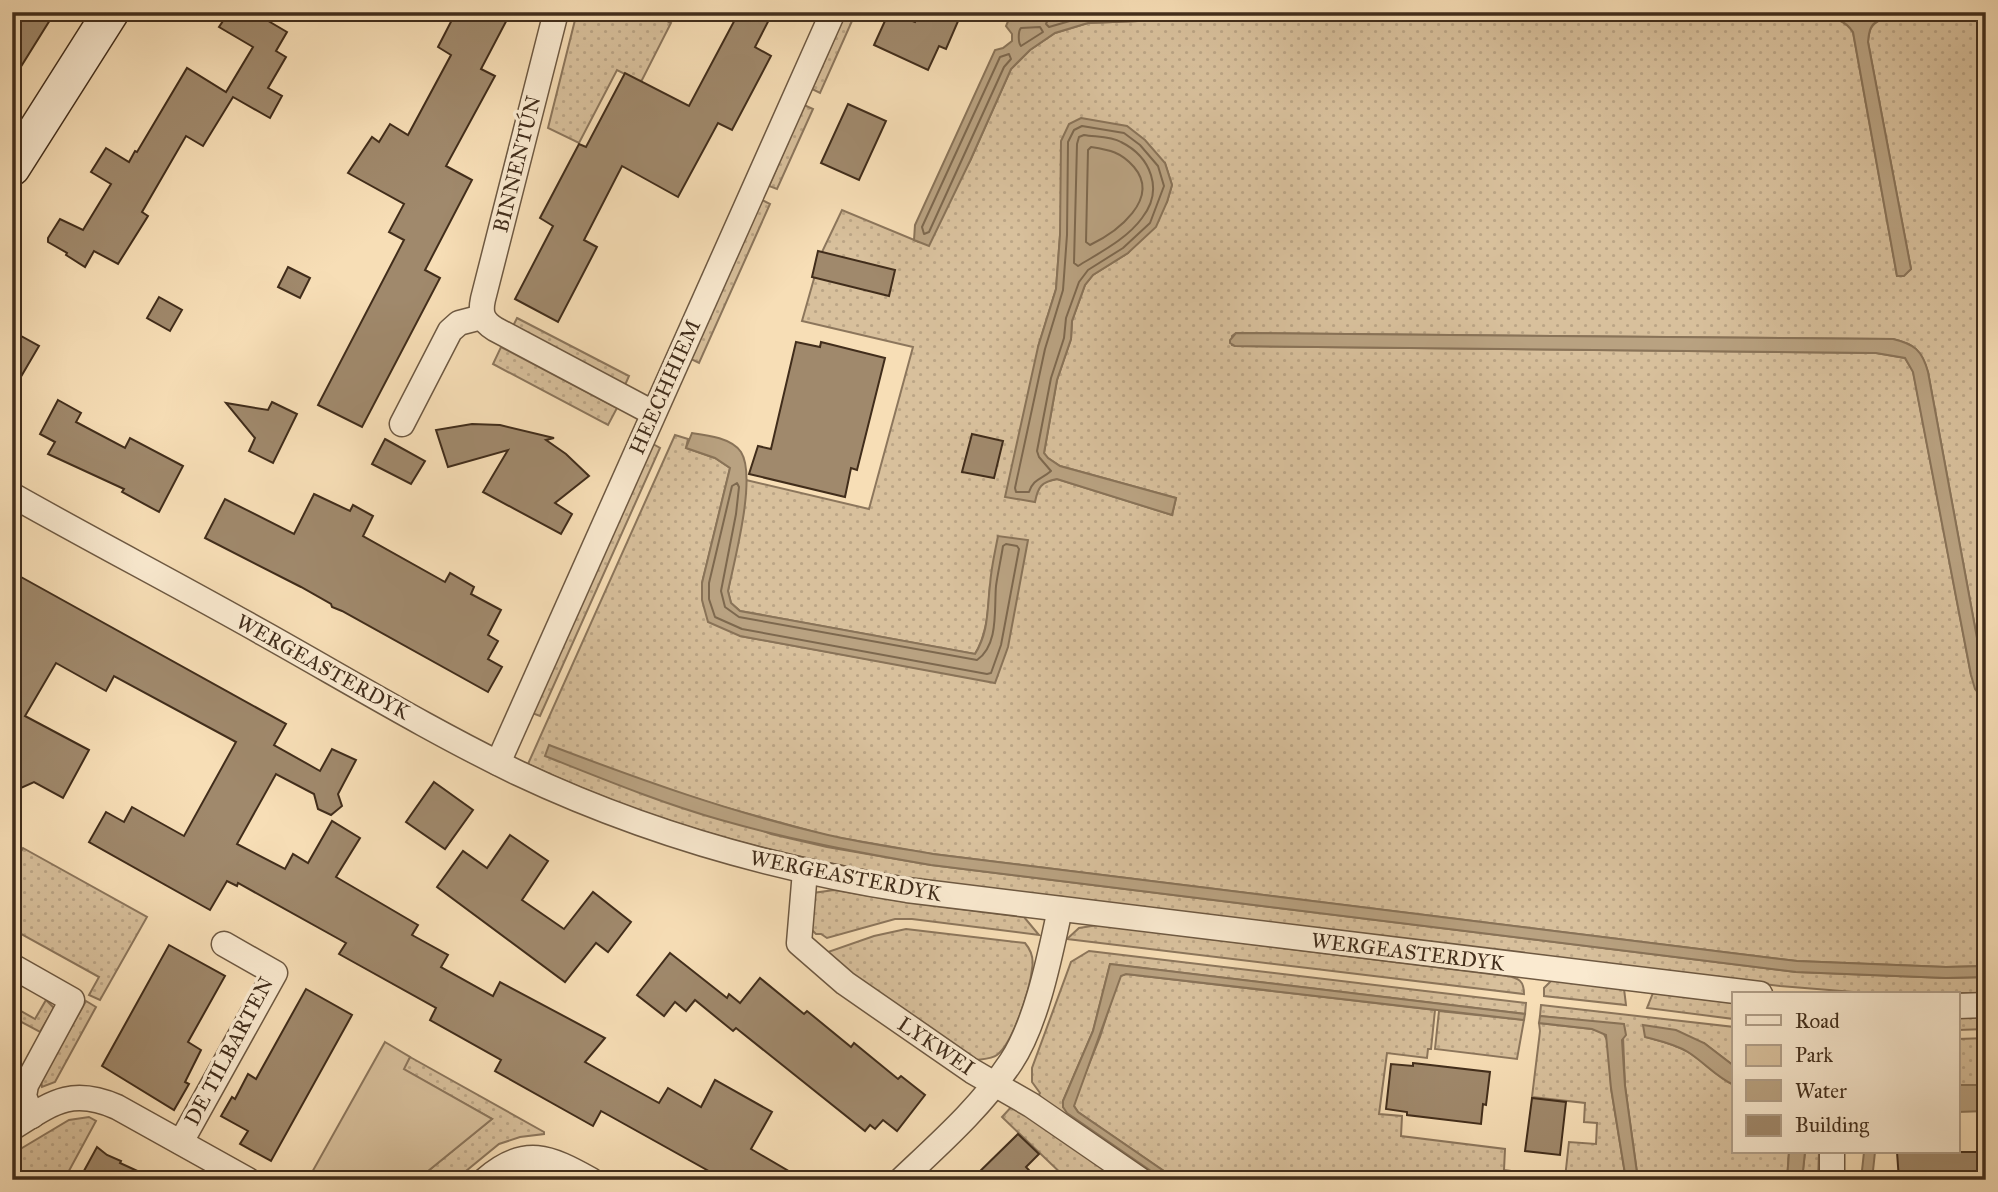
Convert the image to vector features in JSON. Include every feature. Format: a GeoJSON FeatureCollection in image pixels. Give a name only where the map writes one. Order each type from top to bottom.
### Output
{"type":"FeatureCollection","features":[{"type":"Feature","properties":{"kind":"street"},"geometry":{"type":"LineString","coordinates":[[12,168],[111,12]]}},
{"type":"Feature","properties":{"kind":"street","name":"BINNENTÚN"},"geometry":{"type":"LineString","coordinates":[[482,317],[481,307],[556,12]]}},
{"type":"Feature","properties":{"kind":"street","name":"HEECHHIEM"},"geometry":{"type":"LineString","coordinates":[[498,763],[833,12]]}},
{"type":"Feature","properties":{"kind":"street"},"geometry":{"type":"LineString","coordinates":[[402,424],[450,331],[459,323],[482,317],[495,329],[653,413]]}},
{"type":"Feature","properties":{"kind":"street","name":"WERGEASTERDYK"},"geometry":{"type":"LineString","coordinates":[[12,495],[498,763],[570,796],[664,832],[742,857],[805,872],[907,890],[1744,992]]}},
{"type":"Feature","properties":{"kind":"street","name":"LYKWEI"},"geometry":{"type":"LineString","coordinates":[[805,872],[799,943],[845,983],[972,1071],[1031,1105],[1140,1180]]}},
{"type":"Feature","properties":{"kind":"street"},"geometry":{"type":"LineString","coordinates":[[901,1180],[975,1109],[1012,1060],[1028,1023],[1060,909]]}},
{"type":"Feature","properties":{"kind":"street","name":"DE TILBARTEN"},"geometry":{"type":"LineString","coordinates":[[181,1142],[275,973],[224,944]]}},
{"type":"Feature","properties":{"kind":"street","name":"DE TILBARTEN"},"geometry":{"type":"LineString","coordinates":[[12,966],[72,1000],[26,1085],[22,1122]]}},
{"type":"Feature","properties":{"kind":"street"},"geometry":{"type":"LineString","coordinates":[[1960,1006],[1986,1005]]}},
{"type":"Feature","properties":{"kind":"street","name":"DE TILBARTEN"},"geometry":{"type":"LineString","coordinates":[[22,1122],[61,1101],[78,1096],[97,1098],[248,1180]]}},
{"type":"Feature","properties":{"kind":"street"},"geometry":{"type":"LineString","coordinates":[[1832,1154],[1832,1180]]}},
{"type":"Feature","properties":{"kind":"street"},"geometry":{"type":"LineString","coordinates":[[485,1180],[500,1167],[520,1158],[543,1157],[565,1165],[591,1180]]}},
{"type":"Feature","properties":{"kind":"green space"},"geometry":{"type":"Polygon","coordinates":[[[577,12],[650,12],[671,23],[641,82],[617,70],[579,143],[548,128],[577,12]]]}},
{"type":"Feature","properties":{"kind":"green space"},"geometry":{"type":"Polygon","coordinates":[[[846,12],[856,12],[820,93],[812,89],[846,12]]]}},
{"type":"Feature","properties":{"kind":"green space"},"geometry":{"type":"Polygon","coordinates":[[[1262,12],[1819,16],[1838,20],[1853,32],[1897,276],[1903,276],[1911,269],[1868,42],[1870,32],[1872,26],[1880,20],[1986,18],[1986,687],[1928,372],[1920,353],[1906,343],[1893,339],[1236,333],[1232,336],[1232,345],[1876,353],[1905,358],[1913,371],[1971,675],[1981,698],[1986,702],[1986,966],[1797,961],[933,854],[829,836],[641,781],[771,834],[827,847],[931,865],[1796,972],[1986,977],[1986,993],[1854,992],[1780,986],[946,884],[838,865],[733,840],[629,807],[528,764],[675,435],[688,439],[686,448],[715,458],[730,468],[702,583],[740,636],[995,682],[990,584],[985,629],[975,654],[740,611],[731,603],[728,591],[743,514],[746,480],[869,509],[913,347],[802,321],[821,254],[842,210],[919,242],[970,161],[1011,69],[1030,50],[1055,33],[1088,23],[1262,16],[1262,12]],[[1165,163],[1060,235],[1056,289],[1038,347],[1037,488],[1044,482],[1057,479],[1172,515],[1176,498],[1060,466],[1044,453],[1057,380],[1071,339],[1072,321],[1085,285],[1093,275],[1128,253],[1167,202],[1172,185],[1165,163]]]}},
{"type":"Feature","properties":{"kind":"green space"},"geometry":{"type":"Polygon","coordinates":[[[804,105],[813,109],[777,189],[769,186],[804,105]]]}},
{"type":"Feature","properties":{"kind":"green space"},"geometry":{"type":"Polygon","coordinates":[[[762,200],[770,204],[699,363],[691,359],[762,200]]]}},
{"type":"Feature","properties":{"kind":"green space"},"geometry":{"type":"Polygon","coordinates":[[[517,318],[629,376],[625,385],[513,326],[517,318]]]}},
{"type":"Feature","properties":{"kind":"green space"},"geometry":{"type":"Polygon","coordinates":[[[501,347],[617,408],[608,425],[493,364],[501,347]]]}},
{"type":"Feature","properties":{"kind":"green space"},"geometry":{"type":"Polygon","coordinates":[[[653,444],[660,448],[540,716],[532,713],[653,444]]]}},
{"type":"Feature","properties":{"kind":"green space"},"geometry":{"type":"Polygon","coordinates":[[[23,848],[147,917],[100,1000],[89,995],[99,977],[12,929],[12,867],[23,848]]]}},
{"type":"Feature","properties":{"kind":"green space"},"geometry":{"type":"Polygon","coordinates":[[[834,890],[1024,917],[1039,935],[895,919],[827,938],[816,934],[810,928],[813,893],[834,890]]]}},
{"type":"Feature","properties":{"kind":"green space"},"geometry":{"type":"Polygon","coordinates":[[[1098,925],[1507,976],[1520,981],[1524,994],[1067,939],[1079,928],[1098,925]]]}},
{"type":"Feature","properties":{"kind":"green space"},"geometry":{"type":"Polygon","coordinates":[[[906,929],[1025,943],[1033,962],[1031,978],[1015,1028],[997,1055],[976,1060],[860,981],[825,953],[874,936],[906,929]]]}},
{"type":"Feature","properties":{"kind":"green space"},"geometry":{"type":"Polygon","coordinates":[[[1089,951],[1526,1003],[1525,1014],[1110,964],[1093,1031],[1063,1101],[1063,1107],[1083,1125],[1164,1180],[1149,1180],[1035,1100],[1040,1093],[1032,1082],[1032,1068],[1071,962],[1089,951]]]}},
{"type":"Feature","properties":{"kind":"green space"},"geometry":{"type":"Polygon","coordinates":[[[1126,974],[1435,1010],[1431,1049],[1428,1049],[1427,1058],[1387,1053],[1379,1114],[1402,1116],[1401,1136],[1505,1149],[1504,1170],[1565,1178],[1569,1142],[1596,1144],[1597,1123],[1584,1122],[1585,1103],[1532,1097],[1539,1023],[1603,1032],[1609,1044],[1611,1088],[1626,1180],[1177,1180],[1078,1112],[1074,1106],[1117,983],[1120,976],[1126,974]]]}},
{"type":"Feature","properties":{"kind":"green space"},"geometry":{"type":"Polygon","coordinates":[[[1552,980],[1624,989],[1626,1005],[1544,996],[1544,988],[1552,980]]]}},
{"type":"Feature","properties":{"kind":"green space"},"geometry":{"type":"Polygon","coordinates":[[[1653,993],[1732,1003],[1732,1019],[1647,1008],[1653,993]]]}},
{"type":"Feature","properties":{"kind":"green space"},"geometry":{"type":"Polygon","coordinates":[[[46,1000],[54,1008],[40,1032],[12,1017],[12,1006],[35,1019],[46,1000]]]}},
{"type":"Feature","properties":{"kind":"green space"},"geometry":{"type":"Polygon","coordinates":[[[86,1001],[96,1007],[55,1082],[42,1087],[41,1081],[86,1001]]]}},
{"type":"Feature","properties":{"kind":"green space"},"geometry":{"type":"Polygon","coordinates":[[[1541,1005],[1732,1027],[1732,1064],[1704,1043],[1646,1037],[1683,1049],[1732,1084],[1732,1154],[1789,1154],[1787,1180],[1638,1180],[1625,1086],[1623,1036],[1576,1020],[1540,1016],[1541,1005]]]}},
{"type":"Feature","properties":{"kind":"green space"},"geometry":{"type":"Polygon","coordinates":[[[1439,1011],[1524,1020],[1517,1059],[1435,1049],[1439,1011]]]}},
{"type":"Feature","properties":{"kind":"green space"},"geometry":{"type":"Polygon","coordinates":[[[1960,1017],[1986,1017],[1986,1029],[1960,1030],[1960,1017]]]}},
{"type":"Feature","properties":{"kind":"green space"},"geometry":{"type":"Polygon","coordinates":[[[1986,1038],[1986,1085],[1960,1085],[1960,1039],[1986,1038]]]}},
{"type":"Feature","properties":{"kind":"green space"},"geometry":{"type":"Polygon","coordinates":[[[385,1042],[410,1057],[404,1069],[492,1119],[417,1180],[322,1180],[311,1174],[385,1042]]]}},
{"type":"Feature","properties":{"kind":"green space"},"geometry":{"type":"Polygon","coordinates":[[[410,1057],[544,1134],[520,1137],[499,1144],[455,1180],[417,1180],[492,1119],[403,1069],[410,1057]]]}},
{"type":"Feature","properties":{"kind":"green space"},"geometry":{"type":"Polygon","coordinates":[[[1013,1105],[1129,1180],[1068,1180],[1002,1117],[1013,1105]]]}},
{"type":"Feature","properties":{"kind":"green space"},"geometry":{"type":"Polygon","coordinates":[[[89,1117],[96,1121],[64,1180],[12,1180],[12,1154],[69,1120],[89,1117]]]}},
{"type":"Feature","properties":{"kind":"green space"},"geometry":{"type":"Polygon","coordinates":[[[1805,1154],[1819,1154],[1818,1180],[1802,1180],[1805,1154]]]}},
{"type":"Feature","properties":{"kind":"water"},"geometry":{"type":"Polygon","coordinates":[[[1046,12],[1262,12],[1262,16],[1088,23],[1055,33],[1030,50],[1011,69],[929,246],[914,240],[915,225],[995,50],[1012,41],[1012,34],[1006,26],[1011,14],[1029,21],[1046,12]]]}},
{"type":"Feature","properties":{"kind":"water"},"geometry":{"type":"Polygon","coordinates":[[[1286,12],[1986,12],[1986,18],[1880,20],[1870,31],[1868,42],[1911,269],[1904,276],[1897,276],[1853,32],[1838,20],[1819,16],[1286,12]]]}},
{"type":"Feature","properties":{"kind":"water"},"geometry":{"type":"Polygon","coordinates":[[[1081,118],[1127,126],[1145,140],[1165,163],[1172,185],[1156,227],[1128,253],[1093,275],[1085,285],[1072,321],[1071,339],[1057,380],[1044,453],[1060,466],[1176,498],[1172,515],[1057,479],[1041,486],[1035,502],[1005,497],[1038,347],[1056,289],[1060,235],[1061,141],[1069,124],[1081,118]]]}},
{"type":"Feature","properties":{"kind":"water"},"geometry":{"type":"Polygon","coordinates":[[[1236,333],[1893,339],[1906,343],[1920,353],[1928,372],[1986,687],[1986,702],[1975,689],[1971,675],[1913,372],[1905,358],[1876,353],[1235,346],[1230,340],[1236,333]]]}},
{"type":"Feature","properties":{"kind":"water"},"geometry":{"type":"Polygon","coordinates":[[[692,433],[732,443],[741,452],[745,464],[746,499],[728,591],[731,603],[740,611],[975,654],[985,629],[998,536],[1028,540],[1008,647],[995,683],[740,636],[708,622],[702,600],[702,583],[730,468],[715,458],[686,448],[692,433]]]}},
{"type":"Feature","properties":{"kind":"water"},"geometry":{"type":"Polygon","coordinates":[[[549,745],[757,817],[841,838],[933,854],[1797,961],[1986,966],[1986,977],[1796,972],[931,865],[800,840],[699,813],[545,756],[549,745]]]}},
{"type":"Feature","properties":{"kind":"water"},"geometry":{"type":"Polygon","coordinates":[[[1110,964],[1525,1014],[1524,1020],[1126,974],[1121,976],[1074,1106],[1078,1112],[1177,1180],[1164,1180],[1067,1113],[1063,1107],[1063,1101],[1093,1031],[1110,964]]]}},
{"type":"Feature","properties":{"kind":"water"},"geometry":{"type":"Polygon","coordinates":[[[1540,1016],[1624,1024],[1626,1035],[1622,1040],[1625,1086],[1638,1180],[1626,1180],[1611,1088],[1606,1035],[1592,1029],[1539,1023],[1540,1016]]]}},
{"type":"Feature","properties":{"kind":"water"},"geometry":{"type":"Polygon","coordinates":[[[1643,1025],[1676,1030],[1704,1043],[1732,1064],[1732,1084],[1683,1049],[1645,1037],[1643,1025]]]}},
{"type":"Feature","properties":{"kind":"water"},"geometry":{"type":"Polygon","coordinates":[[[1960,1085],[1986,1085],[1986,1111],[1960,1112],[1960,1085]]]}},
{"type":"Feature","properties":{"kind":"water"},"geometry":{"type":"Polygon","coordinates":[[[1789,1154],[1805,1154],[1802,1180],[1787,1180],[1789,1154]]]}},
{"type":"Feature","properties":{"kind":"water"},"geometry":{"type":"Polygon","coordinates":[[[1864,1154],[1875,1154],[1872,1180],[1861,1180],[1864,1154]]]}},
{"type":"Feature","properties":{"kind":"building"},"geometry":{"type":"Polygon","coordinates":[[[12,12],[55,12],[12,81],[12,12]]]}},
{"type":"Feature","properties":{"kind":"building"},"geometry":{"type":"Polygon","coordinates":[[[229,12],[253,12],[287,32],[276,51],[286,57],[268,88],[282,96],[270,118],[233,97],[203,146],[186,136],[142,212],[148,216],[118,264],[94,251],[85,267],[48,242],[48,238],[60,219],[83,230],[111,184],[91,172],[106,148],[129,162],[187,68],[226,92],[253,47],[219,27],[229,12]]]}},
{"type":"Feature","properties":{"kind":"building"},"geometry":{"type":"Polygon","coordinates":[[[456,12],[511,12],[481,69],[495,76],[446,166],[472,180],[425,270],[440,278],[362,427],[318,405],[404,240],[389,232],[404,204],[348,173],[372,137],[379,142],[390,124],[408,135],[451,55],[438,47],[456,12]]]}},
{"type":"Feature","properties":{"kind":"building"},"geometry":{"type":"Polygon","coordinates":[[[739,12],[773,12],[755,47],[771,56],[732,130],[718,123],[678,197],[622,166],[584,240],[597,247],[558,322],[515,299],[553,226],[540,218],[579,144],[586,147],[625,73],[689,106],[739,12]]]}},
{"type":"Feature","properties":{"kind":"building"},"geometry":{"type":"Polygon","coordinates":[[[889,12],[915,22],[920,12],[962,12],[946,49],[939,46],[928,70],[874,45],[889,12]]]}},
{"type":"Feature","properties":{"kind":"building"},"geometry":{"type":"Polygon","coordinates":[[[848,104],[886,121],[859,180],[821,163],[848,104]]]}},
{"type":"Feature","properties":{"kind":"building"},"geometry":{"type":"Polygon","coordinates":[[[818,251],[895,270],[889,296],[812,277],[818,251]]]}},
{"type":"Feature","properties":{"kind":"building"},"geometry":{"type":"Polygon","coordinates":[[[288,267],[310,278],[300,298],[278,287],[288,267]]]}},
{"type":"Feature","properties":{"kind":"building"},"geometry":{"type":"Polygon","coordinates":[[[159,297],[182,310],[170,331],[147,318],[159,297]]]}},
{"type":"Feature","properties":{"kind":"building"},"geometry":{"type":"Polygon","coordinates":[[[12,331],[39,346],[12,392],[12,331]]]}},
{"type":"Feature","properties":{"kind":"building"},"geometry":{"type":"Polygon","coordinates":[[[796,342],[820,347],[821,342],[885,358],[857,470],[851,468],[845,497],[749,474],[758,446],[771,449],[796,342]]]}},
{"type":"Feature","properties":{"kind":"building"},"geometry":{"type":"Polygon","coordinates":[[[58,400],[81,413],[76,422],[125,448],[130,438],[183,466],[159,512],[122,492],[124,489],[48,454],[55,442],[40,434],[58,400]]]}},
{"type":"Feature","properties":{"kind":"building"},"geometry":{"type":"Polygon","coordinates":[[[272,402],[297,414],[273,463],[249,451],[255,438],[226,403],[268,410],[272,402]]]}},
{"type":"Feature","properties":{"kind":"building"},"geometry":{"type":"Polygon","coordinates":[[[472,424],[500,425],[554,438],[546,440],[566,454],[589,476],[555,503],[572,514],[561,534],[483,492],[508,450],[448,467],[436,430],[472,424]]]}},
{"type":"Feature","properties":{"kind":"building"},"geometry":{"type":"Polygon","coordinates":[[[972,434],[1003,441],[994,478],[962,472],[972,434]]]}},
{"type":"Feature","properties":{"kind":"building"},"geometry":{"type":"Polygon","coordinates":[[[385,439],[425,461],[411,484],[372,464],[385,439]]]}},
{"type":"Feature","properties":{"kind":"building"},"geometry":{"type":"Polygon","coordinates":[[[314,494],[350,511],[353,505],[373,516],[363,536],[445,582],[450,573],[474,587],[471,594],[501,610],[488,635],[498,641],[488,659],[502,667],[488,692],[332,607],[301,587],[205,538],[225,499],[294,534],[314,494]]]}},
{"type":"Feature","properties":{"kind":"building"},"geometry":{"type":"Polygon","coordinates":[[[12,572],[286,724],[274,745],[320,771],[332,749],[356,760],[338,794],[342,806],[331,815],[318,809],[314,794],[276,774],[237,844],[285,869],[293,854],[308,863],[332,821],[360,838],[336,877],[418,925],[412,935],[448,955],[441,967],[493,996],[500,982],[605,1038],[585,1062],[659,1103],[668,1088],[701,1107],[715,1080],[772,1112],[751,1149],[804,1180],[725,1180],[601,1111],[593,1126],[495,1071],[501,1060],[430,1020],[436,1008],[339,954],[346,943],[238,883],[237,886],[227,881],[210,910],[89,842],[106,812],[124,822],[132,807],[184,836],[236,742],[114,676],[106,691],[56,663],[25,716],[89,750],[63,798],[34,782],[12,792],[12,572]]]}},
{"type":"Feature","properties":{"kind":"building"},"geometry":{"type":"Polygon","coordinates":[[[434,782],[473,810],[445,849],[406,822],[434,782]]]}},
{"type":"Feature","properties":{"kind":"building"},"geometry":{"type":"Polygon","coordinates":[[[510,835],[548,861],[522,900],[564,929],[593,892],[631,922],[608,952],[596,943],[565,982],[437,887],[463,851],[487,868],[510,835]]]}},
{"type":"Feature","properties":{"kind":"building"},"geometry":{"type":"Polygon","coordinates":[[[169,945],[225,976],[188,1042],[201,1050],[185,1082],[189,1084],[174,1110],[102,1066],[169,945]]]}},
{"type":"Feature","properties":{"kind":"building"},"geometry":{"type":"Polygon","coordinates":[[[670,953],[727,998],[729,994],[740,1003],[760,978],[804,1014],[807,1011],[851,1047],[854,1043],[898,1079],[901,1076],[925,1095],[897,1131],[883,1120],[875,1129],[870,1125],[865,1131],[736,1028],[733,1031],[695,1000],[686,1011],[675,1002],[664,1016],[637,995],[670,953]]]}},
{"type":"Feature","properties":{"kind":"building"},"geometry":{"type":"Polygon","coordinates":[[[306,989],[352,1015],[271,1161],[240,1144],[248,1131],[221,1116],[232,1097],[235,1099],[248,1074],[256,1079],[306,989]]]}},
{"type":"Feature","properties":{"kind":"building"},"geometry":{"type":"Polygon","coordinates":[[[1413,1063],[1490,1072],[1481,1124],[1407,1115],[1407,1112],[1386,1109],[1391,1064],[1413,1066],[1413,1063]]]}},
{"type":"Feature","properties":{"kind":"building"},"geometry":{"type":"Polygon","coordinates":[[[1532,1098],[1566,1102],[1560,1155],[1525,1151],[1532,1098]]]}},
{"type":"Feature","properties":{"kind":"building"},"geometry":{"type":"Polygon","coordinates":[[[1018,1134],[1039,1154],[1026,1167],[1038,1180],[971,1180],[1018,1134]]]}},
{"type":"Feature","properties":{"kind":"building"},"geometry":{"type":"Polygon","coordinates":[[[97,1147],[121,1161],[120,1163],[157,1180],[79,1180],[97,1147]]]}},
{"type":"Feature","properties":{"kind":"building"},"geometry":{"type":"Polygon","coordinates":[[[1978,1152],[1980,1180],[1899,1180],[1897,1154],[1978,1152]]]}}]}
